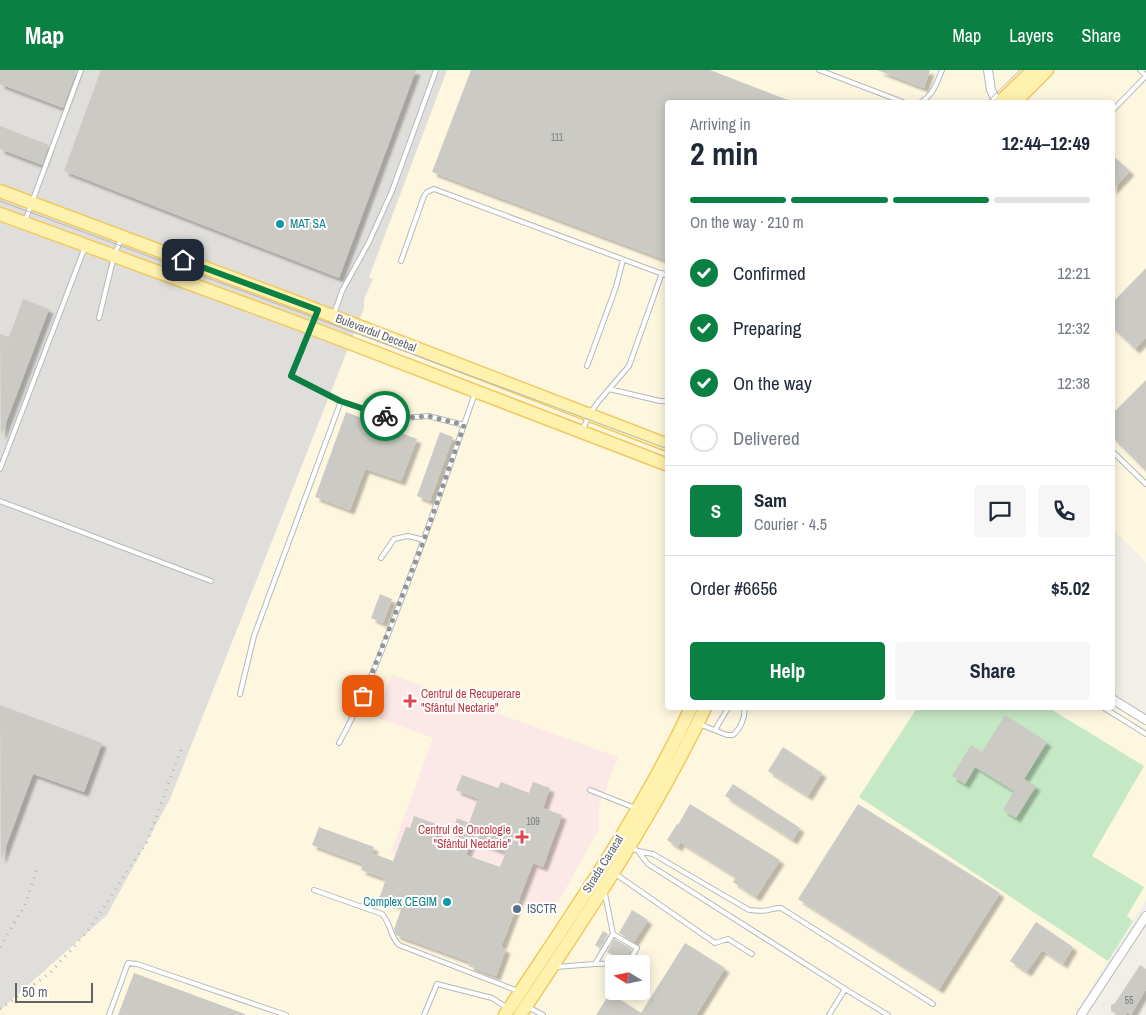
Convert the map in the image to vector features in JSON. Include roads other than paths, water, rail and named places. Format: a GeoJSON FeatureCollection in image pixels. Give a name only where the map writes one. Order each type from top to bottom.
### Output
{"type":"FeatureCollection","features":[{"type":"Feature","properties":{"kind":"main road"},"geometry":{"type":"LineString","coordinates":[[1001,100],[1033,70]]}},
{"type":"Feature","properties":{"kind":"main road"},"geometry":{"type":"LineString","coordinates":[[1017,100],[1047,70]]}},
{"type":"Feature","properties":{"kind":"main road","name":"Bulevardul Decebal"},"geometry":{"type":"LineString","coordinates":[[0,191],[334,316],[665,444]]}},
{"type":"Feature","properties":{"kind":"main road","name":"Bulevardul Decebal"},"geometry":{"type":"LineString","coordinates":[[0,214],[311,328],[665,464]]}},
{"type":"Feature","properties":{"kind":"main road","name":"Strada Caracal"},"geometry":{"type":"LineString","coordinates":[[515,1011],[520,992],[598,884],[629,846],[638,809],[690,710]]}},
{"type":"Feature","properties":{"kind":"main road","name":"Strada Caracal"},"geometry":{"type":"LineString","coordinates":[[515,1011],[551,967],[598,884],[612,872],[629,846],[704,710]]}},
{"type":"Feature","properties":{"kind":"street"},"geometry":{"type":"LineString","coordinates":[[996,70],[988,74],[991,90],[998,100]]}},
{"type":"Feature","properties":{"kind":"street"},"geometry":{"type":"LineString","coordinates":[[1115,701],[1146,720]]}},
{"type":"Feature","properties":{"kind":"street"},"geometry":{"type":"LineString","coordinates":[[1081,1015],[1146,916]]}},
{"type":"Feature","properties":{"kind":"lane"},"geometry":{"type":"LineString","coordinates":[[24,223],[81,70]]}},
{"type":"Feature","properties":{"kind":"lane"},"geometry":{"type":"LineString","coordinates":[[334,316],[342,291],[369,242],[392,191],[436,70]]}},
{"type":"Feature","properties":{"kind":"lane"},"geometry":{"type":"LineString","coordinates":[[819,70],[898,100]]}},
{"type":"Feature","properties":{"kind":"lane"},"geometry":{"type":"LineString","coordinates":[[924,100],[936,86],[942,70]]}},
{"type":"Feature","properties":{"kind":"lane"},"geometry":{"type":"LineString","coordinates":[[1115,108],[1146,76],[1140,70]]}},
{"type":"Feature","properties":{"kind":"lane"},"geometry":{"type":"LineString","coordinates":[[400,261],[424,196],[427,192],[434,189],[665,274]]}},
{"type":"Feature","properties":{"kind":"lane"},"geometry":{"type":"LineString","coordinates":[[99,318],[114,256],[122,237]]}},
{"type":"Feature","properties":{"kind":"lane"},"geometry":{"type":"LineString","coordinates":[[0,469],[80,263],[85,245]]}},
{"type":"Feature","properties":{"kind":"lane"},"geometry":{"type":"LineString","coordinates":[[587,366],[616,287],[623,260]]}},
{"type":"Feature","properties":{"kind":"lane"},"geometry":{"type":"LineString","coordinates":[[582,431],[589,415],[629,366],[662,273]]}},
{"type":"Feature","properties":{"kind":"lane"},"geometry":{"type":"LineString","coordinates":[[318,310],[291,376],[340,401],[393,419],[428,416],[464,425]]}},
{"type":"Feature","properties":{"kind":"lane"},"geometry":{"type":"LineString","coordinates":[[610,389],[665,401]]}},
{"type":"Feature","properties":{"kind":"lane"},"geometry":{"type":"LineString","coordinates":[[340,743],[356,714],[378,660],[424,540],[476,391]]}},
{"type":"Feature","properties":{"kind":"lane"},"geometry":{"type":"LineString","coordinates":[[240,694],[254,636],[340,401]]}},
{"type":"Feature","properties":{"kind":"lane"},"geometry":{"type":"LineString","coordinates":[[1115,454],[1146,484]]}},
{"type":"Feature","properties":{"kind":"lane"},"geometry":{"type":"LineString","coordinates":[[0,501],[212,581]]}},
{"type":"Feature","properties":{"kind":"lane"},"geometry":{"type":"LineString","coordinates":[[382,558],[394,539],[408,536],[424,540]]}},
{"type":"Feature","properties":{"kind":"lane"},"geometry":{"type":"LineString","coordinates":[[715,730],[727,710]]}},
{"type":"Feature","properties":{"kind":"lane"},"geometry":{"type":"LineString","coordinates":[[697,723],[727,735],[733,735],[737,732],[745,716],[744,710]]}},
{"type":"Feature","properties":{"kind":"lane"},"geometry":{"type":"LineString","coordinates":[[1107,710],[1146,734]]}},
{"type":"Feature","properties":{"kind":"lane"},"geometry":{"type":"LineString","coordinates":[[590,790],[638,809]]}},
{"type":"Feature","properties":{"kind":"lane"},"geometry":{"type":"LineString","coordinates":[[629,846],[648,864],[888,1015]]}},
{"type":"Feature","properties":{"kind":"lane"},"geometry":{"type":"LineString","coordinates":[[629,846],[653,854],[750,910],[760,911],[781,908],[933,1004]]}},
{"type":"Feature","properties":{"kind":"lane"},"geometry":{"type":"LineString","coordinates":[[612,872],[715,944],[728,939],[752,954]]}},
{"type":"Feature","properties":{"kind":"lane"},"geometry":{"type":"LineString","coordinates":[[551,967],[628,963],[637,948],[613,934],[598,884]]}},
{"type":"Feature","properties":{"kind":"lane"},"geometry":{"type":"LineString","coordinates":[[314,890],[382,914],[386,918],[396,942],[400,945],[520,992]]}},
{"type":"Feature","properties":{"kind":"lane"},"geometry":{"type":"LineString","coordinates":[[595,964],[613,934]]}},
{"type":"Feature","properties":{"kind":"lane"},"geometry":{"type":"LineString","coordinates":[[109,1015],[128,963],[137,964],[286,1015]]}},
{"type":"Feature","properties":{"kind":"lane"},"geometry":{"type":"LineString","coordinates":[[424,1015],[437,984],[492,998],[515,1011],[543,1015]]}},
{"type":"Feature","properties":{"kind":"lane"},"geometry":{"type":"LineString","coordinates":[[829,1015],[845,989]]}},
{"type":"Feature","properties":{"kind":"tram line"},"geometry":{"type":"LineString","coordinates":[[989,100],[1020,70]]}},
{"type":"Feature","properties":{"kind":"tram line"},"geometry":{"type":"LineString","coordinates":[[0,201],[665,448]]}},
{"type":"Feature","properties":{"kind":"railway"},"geometry":{"type":"LineString","coordinates":[[0,1009],[51,972],[87,932],[147,842],[182,747]]}},
{"type":"Feature","properties":{"kind":"railway"},"geometry":{"type":"LineString","coordinates":[[0,947],[25,905],[37,869]]}},
{"type":"Feature","properties":{"kind":"place","name":"MAT SA"},"geometry":{"type":"Point","coordinates":[280,224]}},
{"type":"Feature","properties":{"kind":"place","name":"Centrul de Recuperare \"Sfântul Nectarie\""},"geometry":{"type":"Point","coordinates":[410,701]}},
{"type":"Feature","properties":{"kind":"place","name":"Centrul de Oncologie \"Sfântul Nectarie\""},"geometry":{"type":"Point","coordinates":[522,837]}},
{"type":"Feature","properties":{"kind":"place","name":"Complex CEGIM"},"geometry":{"type":"Point","coordinates":[447,902]}},
{"type":"Feature","properties":{"kind":"place","name":"ISCTR"},"geometry":{"type":"Point","coordinates":[517,909]}}]}
